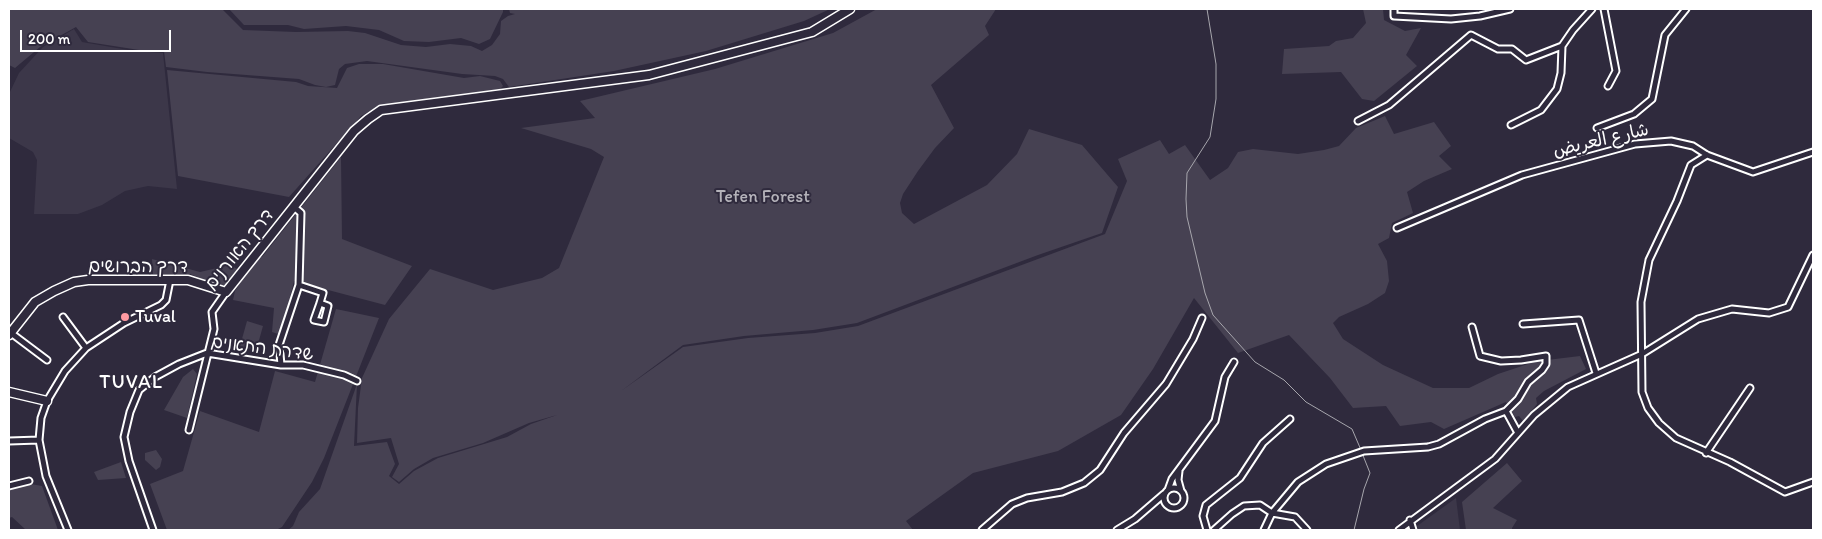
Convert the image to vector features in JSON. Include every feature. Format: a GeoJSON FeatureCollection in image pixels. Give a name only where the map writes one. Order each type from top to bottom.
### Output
{"type":"FeatureCollection","features":[{"type":"Feature","properties":{"kind":"main road","name":"דרך האורנים"},"geometry":{"type":"LineString","coordinates":[[226,292],[354,132],[368,118],[381,110],[648,76],[812,32],[850,9]]}},
{"type":"Feature","properties":{"kind":"main road","name":"דרך הברושים"},"geometry":{"type":"LineString","coordinates":[[10,334],[35,302],[74,282],[98,280],[188,280],[226,292]]}},
{"type":"Feature","properties":{"kind":"main road"},"geometry":{"type":"LineString","coordinates":[[9,392],[47,401]]}},
{"type":"Feature","properties":{"kind":"street"},"geometry":{"type":"LineString","coordinates":[[1394,9],[1394,16],[1451,19],[1480,16],[1510,9]]}},
{"type":"Feature","properties":{"kind":"street"},"geometry":{"type":"LineString","coordinates":[[1511,125],[1540,110],[1558,89],[1561,73],[1562,46],[1573,30],[1592,9]]}},
{"type":"Feature","properties":{"kind":"street"},"geometry":{"type":"LineString","coordinates":[[1604,9],[1616,71],[1608,86]]}},
{"type":"Feature","properties":{"kind":"street"},"geometry":{"type":"LineString","coordinates":[[1596,128],[1634,114],[1652,99],[1665,36],[1686,9]]}},
{"type":"Feature","properties":{"kind":"street"},"geometry":{"type":"LineString","coordinates":[[1358,121],[1390,105],[1471,35],[1498,48],[1512,49],[1526,60],[1562,46]]}},
{"type":"Feature","properties":{"kind":"street","name":"شارع العريض"},"geometry":{"type":"LineString","coordinates":[[1397,228],[1522,175],[1635,144],[1671,141],[1693,146],[1707,155],[1753,172],[1813,152]]}},
{"type":"Feature","properties":{"kind":"street"},"geometry":{"type":"LineString","coordinates":[[1707,155],[1690,165],[1677,201],[1649,260],[1641,302],[1642,392],[1648,408],[1659,423],[1676,438],[1706,453],[1730,462],[1785,492],[1813,482]]}},
{"type":"Feature","properties":{"kind":"street"},"geometry":{"type":"LineString","coordinates":[[281,365],[278,348],[299,285],[301,213],[294,207]]}},
{"type":"Feature","properties":{"kind":"street"},"geometry":{"type":"LineString","coordinates":[[1399,530],[1495,458],[1534,415],[1568,387],[1642,354],[1698,318],[1732,309],[1769,313],[1788,306],[1813,255]]}},
{"type":"Feature","properties":{"kind":"street"},"geometry":{"type":"LineString","coordinates":[[68,530],[46,476],[39,440],[41,418],[47,401],[65,371],[86,348],[124,323],[161,305],[166,300],[170,280]]}},
{"type":"Feature","properties":{"kind":"street"},"geometry":{"type":"LineString","coordinates":[[299,285],[323,294],[320,303]]}},
{"type":"Feature","properties":{"kind":"street","name":"דרך האורנים"},"geometry":{"type":"LineString","coordinates":[[189,430],[214,330],[212,312],[226,292]]}},
{"type":"Feature","properties":{"kind":"street"},"geometry":{"type":"LineString","coordinates":[[63,317],[86,348]]}},
{"type":"Feature","properties":{"kind":"street"},"geometry":{"type":"LineString","coordinates":[[982,530],[1012,504],[1020,500],[1062,492],[1084,483],[1096,474],[1107,461],[1124,433],[1162,389],[1193,339],[1202,318]]}},
{"type":"Feature","properties":{"kind":"street"},"geometry":{"type":"LineString","coordinates":[[1523,324],[1579,320],[1596,373]]}},
{"type":"Feature","properties":{"kind":"street"},"geometry":{"type":"LineString","coordinates":[[1264,530],[1272,513],[1298,482],[1326,464],[1364,451],[1408,449],[1439,444],[1485,419],[1506,411],[1518,399],[1528,382],[1542,370],[1546,364],[1546,356],[1501,361],[1480,356],[1472,327]]}},
{"type":"Feature","properties":{"kind":"street"},"geometry":{"type":"LineString","coordinates":[[10,334],[47,360]]}},
{"type":"Feature","properties":{"kind":"street","name":"שדרת התאנים"},"geometry":{"type":"LineString","coordinates":[[153,530],[128,461],[124,437],[130,412],[139,390],[155,377],[179,364],[207,353],[281,365],[303,365],[344,375],[357,381]]}},
{"type":"Feature","properties":{"kind":"street"},"geometry":{"type":"LineString","coordinates":[[1166,504],[1164,499],[1172,479],[1215,421],[1225,377],[1234,362]]}},
{"type":"Feature","properties":{"kind":"street"},"geometry":{"type":"LineString","coordinates":[[1706,453],[1750,388]]}},
{"type":"Feature","properties":{"kind":"street"},"geometry":{"type":"LineString","coordinates":[[1506,411],[1518,432]]}},
{"type":"Feature","properties":{"kind":"street"},"geometry":{"type":"LineString","coordinates":[[1207,530],[1203,516],[1206,505],[1240,478],[1263,443],[1290,419]]}},
{"type":"Feature","properties":{"kind":"street"},"geometry":{"type":"LineString","coordinates":[[9,441],[39,440]]}},
{"type":"Feature","properties":{"kind":"street"},"geometry":{"type":"LineString","coordinates":[[1151,506],[1159,503],[1173,508],[1182,505],[1184,499],[1178,480],[1179,470]]}},
{"type":"Feature","properties":{"kind":"street"},"geometry":{"type":"LineString","coordinates":[[9,486],[29,481]]}},
{"type":"Feature","properties":{"kind":"street"},"geometry":{"type":"LineString","coordinates":[[1117,530],[1131,522],[1166,492],[1174,488],[1181,491]]}},
{"type":"Feature","properties":{"kind":"street"},"geometry":{"type":"LineString","coordinates":[[1214,530],[1244,506],[1260,505],[1266,507],[1272,513],[1295,517],[1307,530]]}},
{"type":"Feature","properties":{"kind":"street"},"geometry":{"type":"LineString","coordinates":[[1410,520],[1413,530]]}},
{"type":"Feature","properties":{"kind":"shaded area"},"geometry":{"type":"Polygon","coordinates":[[[74,29],[82,42],[134,51],[163,53],[177,189],[148,186],[125,191],[102,205],[78,214],[34,214],[37,160],[33,152],[9,138],[9,94],[19,73],[43,47],[74,29]]]}},
{"type":"Feature","properties":{"kind":"shaded area"},"geometry":{"type":"Polygon","coordinates":[[[1456,498],[1460,530],[1418,530],[1417,526],[1456,498]]]}},
{"type":"Feature","properties":{"kind":"green space"},"geometry":{"type":"Polygon","coordinates":[[[9,9],[222,9],[243,30],[348,31],[365,33],[401,45],[426,47],[450,44],[471,46],[482,51],[492,45],[500,34],[501,21],[515,14],[510,13],[509,9],[830,9],[804,21],[706,51],[614,71],[509,87],[503,79],[495,76],[462,74],[367,61],[345,64],[339,69],[335,85],[326,87],[299,79],[166,67],[164,51],[139,50],[88,42],[76,27],[40,47],[15,68],[9,65],[9,9]]]}},
{"type":"Feature","properties":{"kind":"green space"},"geometry":{"type":"Polygon","coordinates":[[[229,9],[503,9],[503,12],[490,39],[479,44],[461,38],[429,42],[404,41],[379,30],[346,26],[304,29],[288,25],[244,25],[229,9]]]}},
{"type":"Feature","properties":{"kind":"green space","name":"Tefen Forest"},"geometry":{"type":"Polygon","coordinates":[[[877,9],[996,9],[985,26],[989,35],[931,85],[954,128],[935,148],[903,194],[900,203],[902,213],[914,224],[987,185],[1017,154],[1029,129],[1082,145],[1118,187],[1102,233],[857,323],[683,345],[621,391],[683,347],[748,338],[815,333],[858,326],[1105,234],[1127,181],[1118,159],[1160,140],[1169,154],[1185,145],[1210,180],[1228,168],[1238,152],[1253,149],[1298,154],[1324,150],[1339,146],[1356,128],[1385,116],[1394,134],[1434,122],[1451,146],[1439,156],[1452,169],[1424,181],[1407,192],[1413,213],[1392,223],[1389,238],[1378,244],[1387,261],[1389,281],[1385,293],[1368,304],[1339,317],[1333,323],[1343,339],[1383,365],[1433,388],[1469,388],[1498,374],[1531,363],[1547,360],[1580,356],[1586,369],[1544,391],[1536,398],[1537,404],[1523,421],[1519,416],[1515,417],[1506,402],[1444,429],[1431,422],[1400,426],[1386,406],[1353,408],[1330,378],[1289,335],[1238,353],[1194,298],[1153,369],[1121,415],[1058,451],[973,473],[906,521],[913,530],[288,530],[293,526],[299,512],[320,489],[357,384],[354,446],[387,442],[395,464],[389,476],[399,484],[414,471],[438,458],[507,437],[531,424],[557,415],[529,423],[483,443],[433,458],[414,469],[399,482],[392,477],[399,464],[391,438],[357,443],[358,408],[362,378],[389,319],[430,269],[493,290],[542,278],[559,268],[604,157],[591,149],[521,128],[595,118],[580,101],[715,69],[833,33],[877,9]]]}},
{"type":"Feature","properties":{"kind":"green space"},"geometry":{"type":"Polygon","coordinates":[[[1363,9],[1383,9],[1384,20],[1405,31],[1421,28],[1406,55],[1417,66],[1374,101],[1362,99],[1341,72],[1282,74],[1284,49],[1329,46],[1336,41],[1353,38],[1366,23],[1363,9]]]}},
{"type":"Feature","properties":{"kind":"green space"},"geometry":{"type":"Polygon","coordinates":[[[359,64],[383,64],[464,78],[480,76],[500,81],[503,86],[500,89],[380,105],[361,116],[289,197],[178,176],[167,70],[296,82],[308,86],[337,88],[347,68],[359,64]]]}},
{"type":"Feature","properties":{"kind":"green space"},"geometry":{"type":"Polygon","coordinates":[[[341,157],[342,239],[412,266],[385,305],[294,281],[281,335],[272,332],[274,308],[233,300],[235,291],[258,256],[262,257],[341,157]]]}},
{"type":"Feature","properties":{"kind":"green space"},"geometry":{"type":"Polygon","coordinates":[[[152,259],[200,272],[230,265],[239,270],[228,285],[217,285],[190,274],[153,274],[152,259]]]}},
{"type":"Feature","properties":{"kind":"green space"},"geometry":{"type":"Polygon","coordinates":[[[336,309],[379,318],[324,458],[312,482],[282,527],[276,530],[167,530],[150,484],[183,471],[200,411],[259,432],[275,371],[315,382],[336,309]]]}},
{"type":"Feature","properties":{"kind":"green space"},"geometry":{"type":"Polygon","coordinates":[[[247,321],[263,326],[256,351],[240,346],[247,321]]]}},
{"type":"Feature","properties":{"kind":"green space"},"geometry":{"type":"Polygon","coordinates":[[[193,369],[197,374],[187,418],[164,410],[183,377],[193,369]]]}},
{"type":"Feature","properties":{"kind":"green space"},"geometry":{"type":"Polygon","coordinates":[[[156,450],[162,459],[160,467],[156,470],[145,460],[145,453],[156,450]]]}},
{"type":"Feature","properties":{"kind":"green space"},"geometry":{"type":"Polygon","coordinates":[[[121,462],[126,478],[98,480],[94,472],[121,462]]]}},
{"type":"Feature","properties":{"kind":"green space"},"geometry":{"type":"Polygon","coordinates":[[[1507,463],[1522,481],[1493,508],[1517,520],[1512,530],[1466,530],[1462,502],[1507,463]]]}},
{"type":"Feature","properties":{"kind":"green space"},"geometry":{"type":"Polygon","coordinates":[[[31,484],[42,486],[58,530],[26,530],[12,517],[9,518],[9,490],[31,484]]]}},
{"type":"Feature","properties":{"kind":"waterway"},"geometry":{"type":"LineString","coordinates":[[1207,9],[1216,64],[1216,99],[1210,137],[1187,173],[1186,199],[1187,217],[1205,293],[1213,315],[1255,362],[1284,380],[1306,402],[1352,429],[1361,450]]}},
{"type":"Feature","properties":{"kind":"waterway"},"geometry":{"type":"LineString","coordinates":[[1354,530],[1370,473],[1362,453]]}},
{"type":"Feature","properties":{"kind":"place","name":"Tuval"},"geometry":{"type":"Point","coordinates":[125,317]}},
{"type":"Feature","properties":{"kind":"district","name":"TUVAL"},"geometry":{"type":"Point","coordinates":[131,383]}}]}
